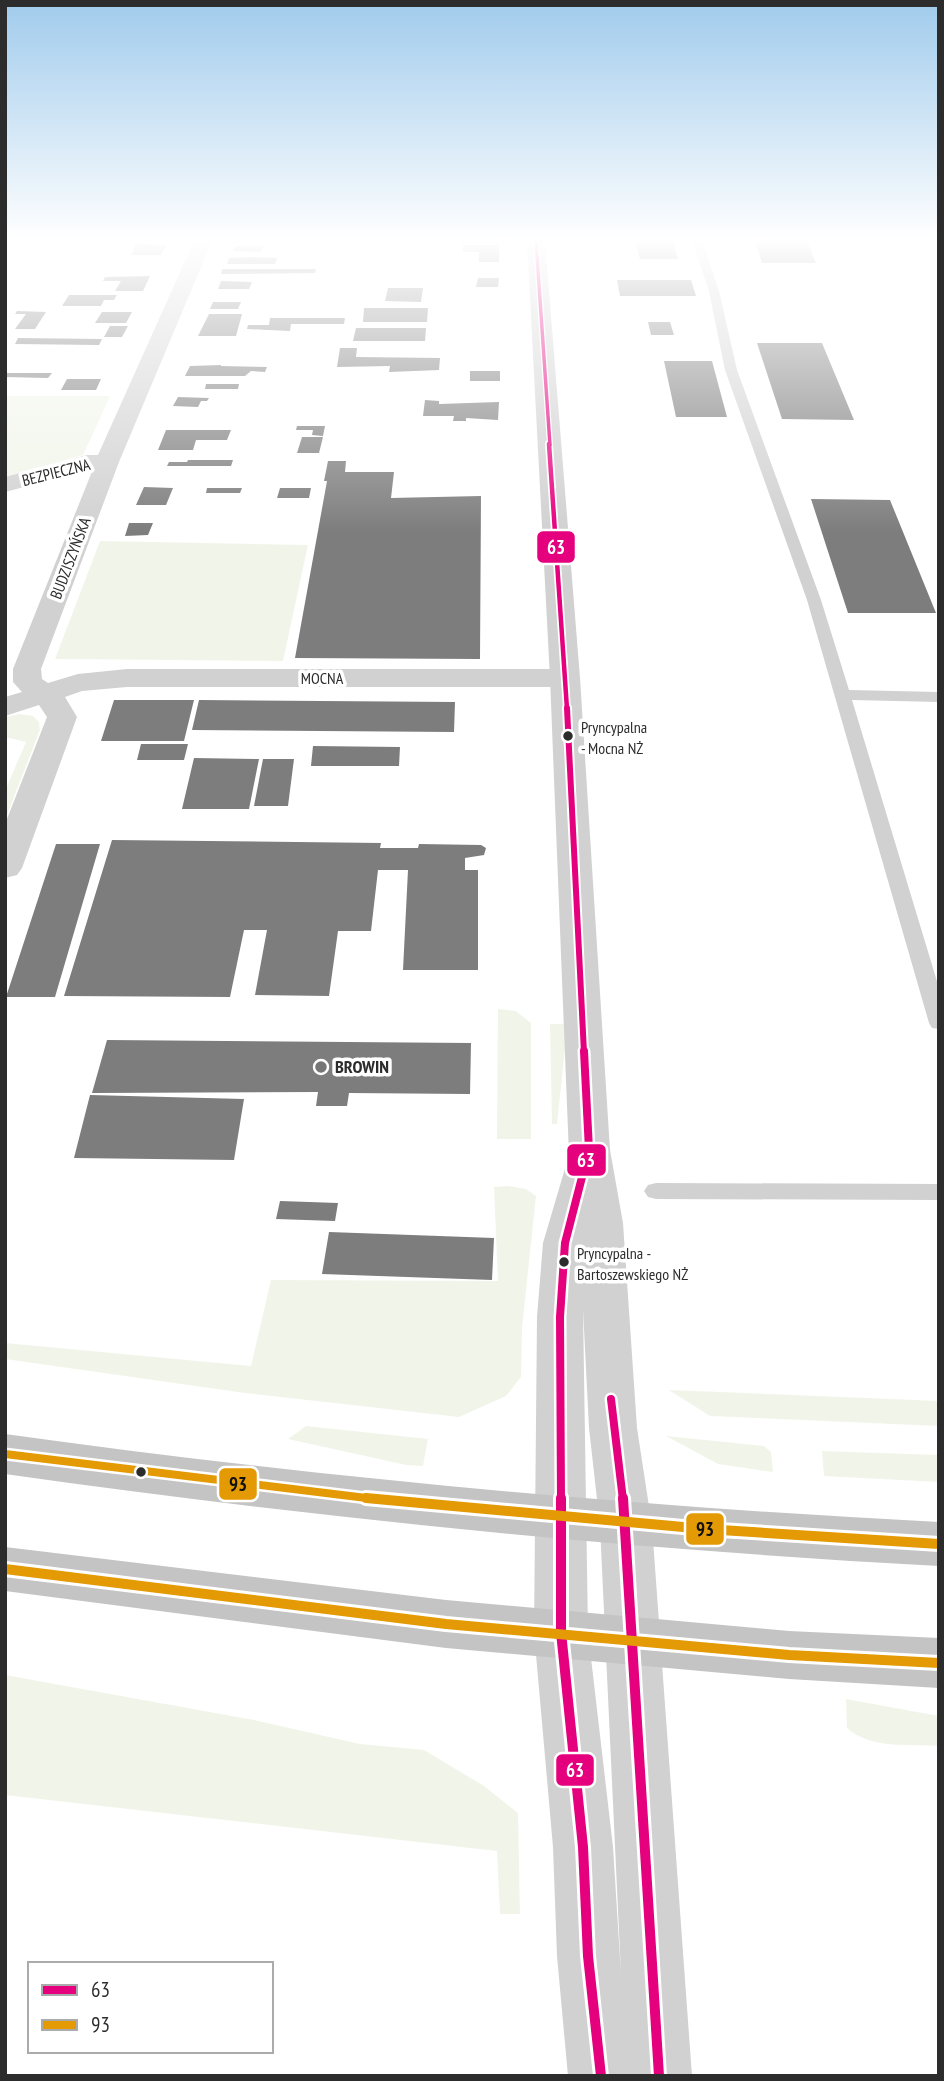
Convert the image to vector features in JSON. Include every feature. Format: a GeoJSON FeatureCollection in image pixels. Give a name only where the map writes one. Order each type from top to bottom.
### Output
{"type":"FeatureCollection","features":[{"type":"Feature","properties":{"kind":"main road"},"geometry":{"type":"LineString","coordinates":[[5,1454],[140,1474],[626,1526],[939,1544]]}},
{"type":"Feature","properties":{"kind":"main road"},"geometry":{"type":"LineString","coordinates":[[5,1569],[446,1624],[561,1632],[789,1655],[939,1663]]}},
{"type":"Feature","properties":{"kind":"street","name":"BUDZISZYŃSKA"},"geometry":{"type":"LineString","coordinates":[[5,868],[62,717],[57,705],[28,682],[27,669],[107,462],[161,338]]}},
{"type":"Feature","properties":{"kind":"street"},"geometry":{"type":"LineString","coordinates":[[542,338],[565,678],[589,1150],[601,1223],[613,1428],[626,1526],[659,2076]]}},
{"type":"Feature","properties":{"kind":"street","name":"BEZPIECZNA"},"geometry":{"type":"LineString","coordinates":[[5,485],[87,462],[107,462]]}},
{"type":"Feature","properties":{"kind":"street","name":"MOCNA"},"geometry":{"type":"LineString","coordinates":[[5,707],[78,683],[127,678],[565,678]]}},
{"type":"Feature","properties":{"kind":"street"},"geometry":{"type":"LineString","coordinates":[[589,1150],[565,1243],[559,1353],[561,1632],[583,1847],[588,1956],[601,2076]]}},
{"type":"Feature","properties":{"kind":"lane"},"geometry":{"type":"LineString","coordinates":[[724,338],[731,370],[814,600],[939,1023]]}},
{"type":"Feature","properties":{"kind":"lane"},"geometry":{"type":"LineString","coordinates":[[841,695],[939,696]]}},
{"type":"Feature","properties":{"kind":"lane"},"geometry":{"type":"LineString","coordinates":[[656,1191],[939,1192]]}},
{"type":"Feature","properties":{"kind":"shaded area"},"geometry":{"type":"Polygon","coordinates":[[[5,396],[110,396],[83,455],[5,477],[5,396]]]}},
{"type":"Feature","properties":{"kind":"shaded area"},"geometry":{"type":"Polygon","coordinates":[[[100,541],[308,545],[283,661],[55,659],[100,541]]]}},
{"type":"Feature","properties":{"kind":"shaded area"},"geometry":{"type":"Polygon","coordinates":[[[19,714],[33,716],[39,722],[40,730],[5,820],[5,791],[26,742],[5,737],[5,717],[19,714]]]}},
{"type":"Feature","properties":{"kind":"shaded area"},"geometry":{"type":"Polygon","coordinates":[[[498,1009],[516,1011],[531,1023],[531,1139],[497,1139],[498,1009]]]}},
{"type":"Feature","properties":{"kind":"shaded area"},"geometry":{"type":"Polygon","coordinates":[[[550,1024],[564,1024],[566,1039],[557,1124],[552,1124],[550,1024]]]}},
{"type":"Feature","properties":{"kind":"shaded area"},"geometry":{"type":"Polygon","coordinates":[[[494,1187],[526,1189],[536,1196],[522,1328],[521,1377],[506,1396],[459,1417],[245,1393],[5,1359],[5,1343],[251,1366],[271,1280],[498,1281],[494,1187]]]}},
{"type":"Feature","properties":{"kind":"shaded area"},"geometry":{"type":"Polygon","coordinates":[[[669,1390],[939,1401],[939,1426],[710,1416],[669,1390]]]}},
{"type":"Feature","properties":{"kind":"shaded area"},"geometry":{"type":"Polygon","coordinates":[[[306,1426],[428,1439],[423,1466],[406,1465],[288,1439],[306,1426]]]}},
{"type":"Feature","properties":{"kind":"shaded area"},"geometry":{"type":"Polygon","coordinates":[[[666,1436],[764,1446],[771,1452],[773,1472],[718,1464],[666,1436]]]}},
{"type":"Feature","properties":{"kind":"shaded area"},"geometry":{"type":"Polygon","coordinates":[[[822,1451],[939,1455],[939,1482],[824,1476],[822,1451]]]}},
{"type":"Feature","properties":{"kind":"shaded area"},"geometry":{"type":"Polygon","coordinates":[[[5,1675],[254,1720],[360,1744],[424,1750],[484,1786],[518,1813],[520,1914],[500,1914],[497,1851],[5,1795],[5,1675]]]}},
{"type":"Feature","properties":{"kind":"shaded area"},"geometry":{"type":"Polygon","coordinates":[[[846,1699],[939,1716],[939,1746],[890,1744],[856,1735],[847,1728],[846,1699]]]}},
{"type":"Feature","properties":{"kind":"building"},"geometry":{"type":"Polygon","coordinates":[[[18,338],[102,339],[99,345],[15,344],[18,338]]]}},
{"type":"Feature","properties":{"kind":"building"},"geometry":{"type":"Polygon","coordinates":[[[354,338],[425,338],[425,341],[353,341],[354,338]]]}},
{"type":"Feature","properties":{"kind":"building"},"geometry":{"type":"Polygon","coordinates":[[[757,343],[822,343],[854,420],[782,419],[757,343]]]}},
{"type":"Feature","properties":{"kind":"building"},"geometry":{"type":"Polygon","coordinates":[[[340,348],[357,348],[356,357],[440,358],[439,370],[389,372],[390,366],[337,367],[340,348]]]}},
{"type":"Feature","properties":{"kind":"building"},"geometry":{"type":"Polygon","coordinates":[[[664,361],[712,361],[727,417],[676,417],[664,361]]]}},
{"type":"Feature","properties":{"kind":"building"},"geometry":{"type":"Polygon","coordinates":[[[190,366],[267,367],[265,372],[251,371],[245,376],[185,376],[190,366]]]}},
{"type":"Feature","properties":{"kind":"building"},"geometry":{"type":"Polygon","coordinates":[[[470,371],[500,371],[500,381],[470,381],[470,371]]]}},
{"type":"Feature","properties":{"kind":"building"},"geometry":{"type":"Polygon","coordinates":[[[5,373],[52,373],[48,378],[5,377],[5,373]]]}},
{"type":"Feature","properties":{"kind":"building"},"geometry":{"type":"Polygon","coordinates":[[[67,379],[101,379],[96,390],[61,390],[67,379]]]}},
{"type":"Feature","properties":{"kind":"building"},"geometry":{"type":"Polygon","coordinates":[[[206,384],[239,384],[238,389],[205,389],[206,384]]]}},
{"type":"Feature","properties":{"kind":"building"},"geometry":{"type":"Polygon","coordinates":[[[178,397],[209,398],[207,401],[201,401],[198,407],[173,406],[178,397]]]}},
{"type":"Feature","properties":{"kind":"building"},"geometry":{"type":"Polygon","coordinates":[[[425,400],[439,401],[439,404],[499,402],[498,420],[466,418],[466,421],[453,421],[454,416],[423,416],[425,400]]]}},
{"type":"Feature","properties":{"kind":"building"},"geometry":{"type":"Polygon","coordinates":[[[297,426],[325,426],[323,436],[312,435],[313,430],[296,430],[297,426]]]}},
{"type":"Feature","properties":{"kind":"building"},"geometry":{"type":"Polygon","coordinates":[[[166,430],[231,430],[227,440],[196,440],[193,450],[158,450],[166,430]]]}},
{"type":"Feature","properties":{"kind":"building"},"geometry":{"type":"Polygon","coordinates":[[[302,437],[323,437],[319,453],[297,453],[302,437]]]}},
{"type":"Feature","properties":{"kind":"building"},"geometry":{"type":"Polygon","coordinates":[[[233,460],[231,466],[167,466],[169,462],[233,460]]]}},
{"type":"Feature","properties":{"kind":"building"},"geometry":{"type":"Polygon","coordinates":[[[328,461],[346,461],[345,472],[394,472],[391,498],[481,496],[480,659],[295,658],[327,481],[324,481],[328,461]]]}},
{"type":"Feature","properties":{"kind":"building"},"geometry":{"type":"Polygon","coordinates":[[[144,487],[173,488],[166,505],[136,505],[144,487]]]}},
{"type":"Feature","properties":{"kind":"building"},"geometry":{"type":"Polygon","coordinates":[[[207,488],[242,488],[240,493],[206,493],[207,488]]]}},
{"type":"Feature","properties":{"kind":"building"},"geometry":{"type":"Polygon","coordinates":[[[280,488],[311,488],[309,498],[277,498],[280,488]]]}},
{"type":"Feature","properties":{"kind":"building"},"geometry":{"type":"Polygon","coordinates":[[[811,499],[890,500],[936,613],[848,613],[811,499]]]}},
{"type":"Feature","properties":{"kind":"building"},"geometry":{"type":"Polygon","coordinates":[[[129,523],[153,523],[148,535],[125,536],[129,523]]]}},
{"type":"Feature","properties":{"kind":"building"},"geometry":{"type":"Polygon","coordinates":[[[114,700],[194,700],[184,741],[101,741],[114,700]]]}},
{"type":"Feature","properties":{"kind":"building"},"geometry":{"type":"Polygon","coordinates":[[[199,700],[455,702],[454,732],[192,730],[199,700]]]}},
{"type":"Feature","properties":{"kind":"building"},"geometry":{"type":"Polygon","coordinates":[[[141,744],[188,744],[184,760],[137,760],[141,744]]]}},
{"type":"Feature","properties":{"kind":"building"},"geometry":{"type":"Polygon","coordinates":[[[313,746],[400,747],[399,766],[311,766],[313,746]]]}},
{"type":"Feature","properties":{"kind":"building"},"geometry":{"type":"Polygon","coordinates":[[[194,758],[259,759],[249,809],[182,809],[194,758]]]}},
{"type":"Feature","properties":{"kind":"building"},"geometry":{"type":"Polygon","coordinates":[[[263,759],[294,759],[288,806],[254,806],[263,759]]]}},
{"type":"Feature","properties":{"kind":"building"},"geometry":{"type":"Polygon","coordinates":[[[112,840],[381,843],[380,848],[418,848],[419,844],[481,845],[486,848],[484,855],[465,858],[465,870],[478,870],[478,970],[403,970],[408,870],[378,870],[371,931],[338,931],[329,996],[255,995],[267,930],[244,930],[230,997],[64,996],[112,840]]]}},
{"type":"Feature","properties":{"kind":"building"},"geometry":{"type":"Polygon","coordinates":[[[56,844],[100,844],[55,997],[6,997],[56,844]]]}},
{"type":"Feature","properties":{"kind":"building","name":"BROWIN"},"geometry":{"type":"Polygon","coordinates":[[[107,1040],[471,1043],[470,1094],[349,1093],[347,1106],[316,1106],[318,1092],[92,1093],[107,1040]]]}},
{"type":"Feature","properties":{"kind":"building"},"geometry":{"type":"Polygon","coordinates":[[[90,1095],[244,1099],[234,1160],[74,1158],[90,1095]]]}},
{"type":"Feature","properties":{"kind":"building"},"geometry":{"type":"Polygon","coordinates":[[[280,1201],[338,1203],[335,1221],[276,1219],[280,1201]]]}},
{"type":"Feature","properties":{"kind":"building"},"geometry":{"type":"Polygon","coordinates":[[[329,1232],[494,1238],[492,1280],[322,1274],[329,1232]]]}},
{"type":"Feature","properties":{"kind":"transit line","name":"63"},"geometry":{"type":"LineString","coordinates":[[542,338],[565,678],[589,1150],[565,1243],[560,1317],[561,1632],[583,1847],[588,1956],[601,2076]]}},
{"type":"Feature","properties":{"kind":"transit line","name":"63"},"geometry":{"type":"LineString","coordinates":[[611,1399],[626,1526],[659,2076]]}},
{"type":"Feature","properties":{"kind":"transit line","name":"93"},"geometry":{"type":"LineString","coordinates":[[5,1454],[238,1484],[471,1509],[705,1529],[939,1544]]}},
{"type":"Feature","properties":{"kind":"transit line","name":"93"},"geometry":{"type":"LineString","coordinates":[[5,1569],[446,1624],[789,1655],[939,1663]]}},
{"type":"Feature","properties":{"kind":"place","name":"Pryncypalna - Mocna NŻ"},"geometry":{"type":"Point","coordinates":[568,736]}},
{"type":"Feature","properties":{"kind":"place","name":"BROWIN"},"geometry":{"type":"Point","coordinates":[321,1067]}},
{"type":"Feature","properties":{"kind":"place","name":"Pryncypalna - Bartoszewskiego NŻ"},"geometry":{"type":"Point","coordinates":[564,1262]}}]}
